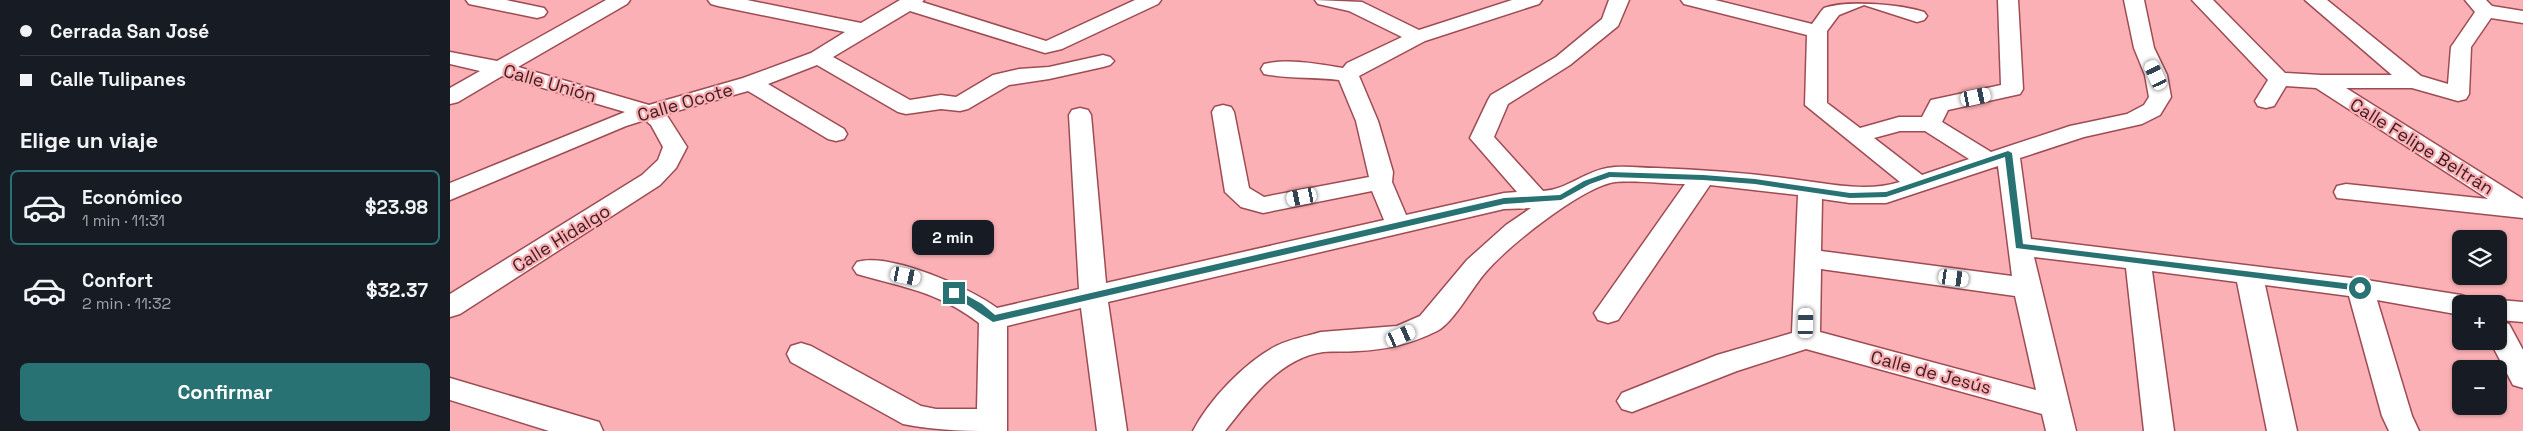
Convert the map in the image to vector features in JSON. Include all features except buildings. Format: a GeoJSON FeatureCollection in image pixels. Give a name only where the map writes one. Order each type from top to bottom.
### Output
{"type":"FeatureCollection","features":[{"type":"Feature","properties":{"kind":"street"},"geometry":{"type":"LineString","coordinates":[[476,0],[538,12]]}},
{"type":"Feature","properties":{"kind":"street"},"geometry":{"type":"LineString","coordinates":[[450,97],[620,0]]}},
{"type":"Feature","properties":{"kind":"street"},"geometry":{"type":"LineString","coordinates":[[718,0],[864,30]]}},
{"type":"Feature","properties":{"kind":"street"},"geometry":{"type":"LineString","coordinates":[[911,2],[1045,47],[1055,45],[1151,0]]}},
{"type":"Feature","properties":{"kind":"street"},"geometry":{"type":"LineString","coordinates":[[1325,0],[1355,6],[1418,37]]}},
{"type":"Feature","properties":{"kind":"street"},"geometry":{"type":"LineString","coordinates":[[1348,75],[1355,68],[1418,37],[1493,4],[1532,0]]}},
{"type":"Feature","properties":{"kind":"street"},"geometry":{"type":"LineString","coordinates":[[1549,198],[1482,138],[1499,100],[1563,61],[1610,22],[1619,0]]}},
{"type":"Feature","properties":{"kind":"street"},"geometry":{"type":"LineString","coordinates":[[1691,0],[1817,31]]}},
{"type":"Feature","properties":{"kind":"street"},"geometry":{"type":"LineString","coordinates":[[1860,0],[1832,11],[1817,31],[1816,105],[1919,185]]}},
{"type":"Feature","properties":{"kind":"street"},"geometry":{"type":"LineString","coordinates":[[1868,0],[1917,16]]}},
{"type":"Feature","properties":{"kind":"street"},"geometry":{"type":"LineString","coordinates":[[1930,124],[1939,105],[2012,89],[2008,0]]}},
{"type":"Feature","properties":{"kind":"street"},"geometry":{"type":"LineString","coordinates":[[993,319],[1504,201],[1549,198],[1609,175],[1703,177],[1755,181],[1850,195],[1886,195],[1919,185],[1997,156],[2078,131],[2134,119],[2152,110],[2160,97],[2156,75],[2144,48],[2134,0]]}},
{"type":"Feature","properties":{"kind":"street"},"geometry":{"type":"LineString","coordinates":[[2202,0],[2279,79],[2321,82],[2413,81],[2458,94],[2461,47],[2481,6],[2523,17]]}},
{"type":"Feature","properties":{"kind":"street"},"geometry":{"type":"LineString","coordinates":[[2315,0],[2413,81]]}},
{"type":"Feature","properties":{"kind":"street","name":"Calle Ocote"},"geometry":{"type":"LineString","coordinates":[[455,186],[588,133],[649,112],[751,83],[818,57],[911,2]]}},
{"type":"Feature","properties":{"kind":"street"},"geometry":{"type":"LineString","coordinates":[[818,57],[906,107],[941,102],[960,104],[1001,80],[1020,75],[1049,74],[1103,61]]}},
{"type":"Feature","properties":{"kind":"street","name":"Calle Unión"},"geometry":{"type":"LineString","coordinates":[[450,58],[498,68],[649,112]]}},
{"type":"Feature","properties":{"kind":"street"},"geometry":{"type":"LineString","coordinates":[[1272,69],[1313,70],[1348,75]]}},
{"type":"Feature","properties":{"kind":"street"},"geometry":{"type":"LineString","coordinates":[[1348,75],[1366,121],[1381,172],[1380,182],[1398,225]]}},
{"type":"Feature","properties":{"kind":"street"},"geometry":{"type":"LineString","coordinates":[[2266,101],[2279,79]]}},
{"type":"Feature","properties":{"kind":"street","name":"Calle Felipe Beltrán"},"geometry":{"type":"LineString","coordinates":[[2321,82],[2523,210]]}},
{"type":"Feature","properties":{"kind":"street"},"geometry":{"type":"LineString","coordinates":[[751,83],[836,134]]}},
{"type":"Feature","properties":{"kind":"street","name":"Calle Hidalgo"},"geometry":{"type":"LineString","coordinates":[[450,307],[611,206],[650,180],[668,163],[675,147],[660,121],[649,112]]}},
{"type":"Feature","properties":{"kind":"street"},"geometry":{"type":"LineString","coordinates":[[1224,112],[1237,192],[1250,201],[1263,205],[1380,182]]}},
{"type":"Feature","properties":{"kind":"street"},"geometry":{"type":"LineString","coordinates":[[1080,115],[1093,295],[1112,431]]}},
{"type":"Feature","properties":{"kind":"street"},"geometry":{"type":"LineString","coordinates":[[1856,136],[1899,124],[1930,124],[1997,156]]}},
{"type":"Feature","properties":{"kind":"street"},"geometry":{"type":"LineString","coordinates":[[1997,156],[2058,418]]}},
{"type":"Feature","properties":{"kind":"street"},"geometry":{"type":"LineString","coordinates":[[1608,313],[1703,177]]}},
{"type":"Feature","properties":{"kind":"street"},"geometry":{"type":"LineString","coordinates":[[1632,401],[1727,363],[1806,339],[1810,190]]}},
{"type":"Feature","properties":{"kind":"street"},"geometry":{"type":"LineString","coordinates":[[2346,192],[2523,210]]}},
{"type":"Feature","properties":{"kind":"street"},"geometry":{"type":"LineString","coordinates":[[1208,431],[1250,380],[1287,353],[1321,342],[1359,341],[1401,336],[1430,323],[1453,297],[1476,266],[1549,198]]}},
{"type":"Feature","properties":{"kind":"street"},"geometry":{"type":"LineString","coordinates":[[2019,246],[2360,288],[2452,303]]}},
{"type":"Feature","properties":{"kind":"street"},"geometry":{"type":"LineString","coordinates":[[1808,258],[2027,288]]}},
{"type":"Feature","properties":{"kind":"street"},"geometry":{"type":"LineString","coordinates":[[2138,261],[2160,431]]}},
{"type":"Feature","properties":{"kind":"street"},"geometry":{"type":"LineString","coordinates":[[801,354],[914,416],[936,421],[991,426],[993,319],[979,306],[946,287],[925,280],[866,268]]}},
{"type":"Feature","properties":{"kind":"street"},"geometry":{"type":"LineString","coordinates":[[2249,275],[2282,431]]}},
{"type":"Feature","properties":{"kind":"street"},"geometry":{"type":"LineString","coordinates":[[2360,288],[2397,416],[2404,431]]}},
{"type":"Feature","properties":{"kind":"street"},"geometry":{"type":"LineString","coordinates":[[2507,311],[2523,312]]}},
{"type":"Feature","properties":{"kind":"street","name":"Calle de Jesús"},"geometry":{"type":"LineString","coordinates":[[1806,339],[2058,418]]}},
{"type":"Feature","properties":{"kind":"street"},"geometry":{"type":"LineString","coordinates":[[2507,346],[2523,377]]}},
{"type":"Feature","properties":{"kind":"street"},"geometry":{"type":"LineString","coordinates":[[450,388],[588,431]]}},
{"type":"Feature","properties":{"kind":"route"},"geometry":{"type":"LineString","coordinates":[[954,293],[979,306],[993,319],[1504,201],[1561,198],[1587,183],[1609,175],[1640,174],[1703,177],[1755,181],[1850,195],[1886,195],[2008,153],[2019,246],[2360,288]]}}]}
